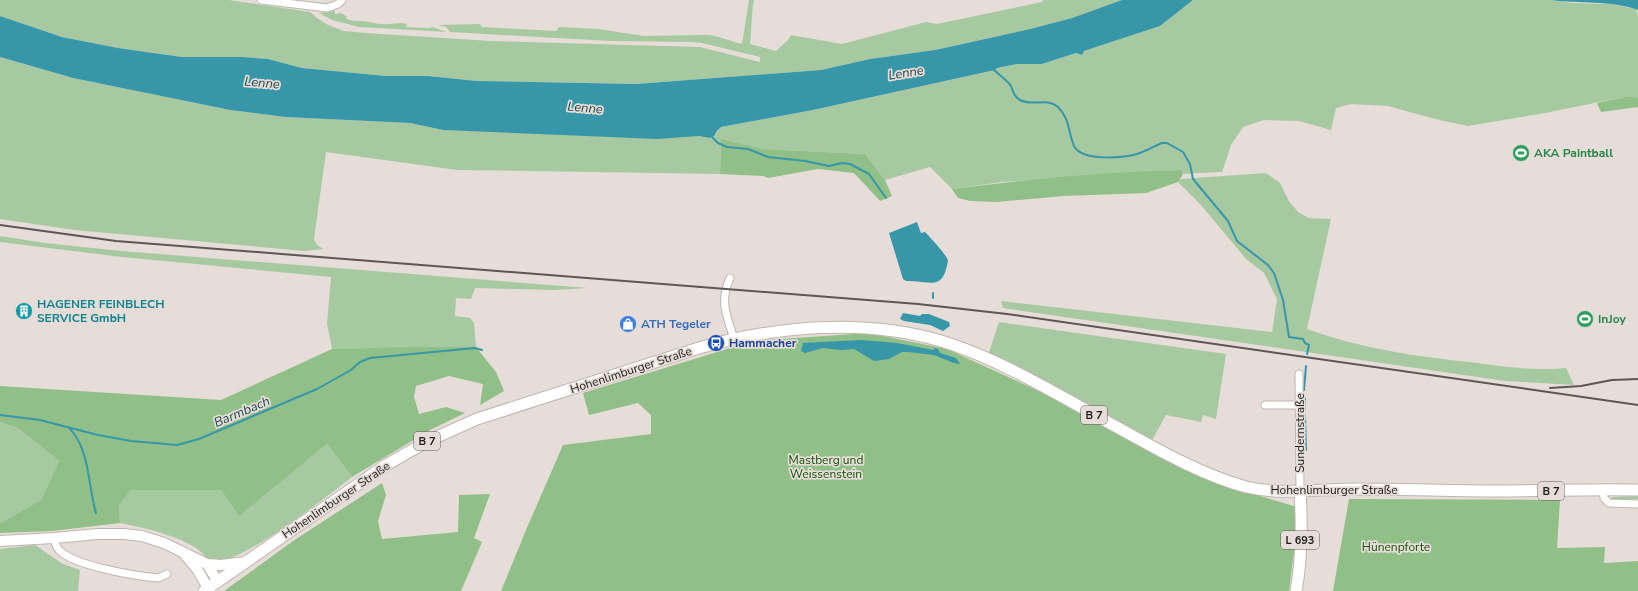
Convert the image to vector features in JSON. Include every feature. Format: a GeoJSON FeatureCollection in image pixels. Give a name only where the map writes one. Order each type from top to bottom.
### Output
{"type":"FeatureCollection","features":[{"type":"Feature","properties":{"kind":"main road","name":"Hohenlimburger Straße"},"geometry":{"type":"LineString","coordinates":[[206,590],[386,465],[428,441],[478,419],[655,362],[734,339],[784,331],[843,327],[899,331],[943,342],[992,361],[1206,473],[1246,487],[1271,491],[1356,488],[1499,491],[1638,490]]}},
{"type":"Feature","properties":{"kind":"main road","name":"L 693"},"geometry":{"type":"LineString","coordinates":[[1296,591],[1299,575],[1300,491]]}},
{"type":"Feature","properties":{"kind":"street"},"geometry":{"type":"LineString","coordinates":[[261,0],[326,8],[338,4],[342,0]]}},
{"type":"Feature","properties":{"kind":"street"},"geometry":{"type":"LineString","coordinates":[[730,278],[724,292],[724,306],[734,339]]}},
{"type":"Feature","properties":{"kind":"street","name":"Sundernstraße"},"geometry":{"type":"LineString","coordinates":[[1300,374],[1300,491]]}},
{"type":"Feature","properties":{"kind":"street"},"geometry":{"type":"LineString","coordinates":[[1265,405],[1300,405]]}},
{"type":"Feature","properties":{"kind":"street"},"geometry":{"type":"LineString","coordinates":[[1603,490],[1604,498],[1609,503],[1638,504]]}},
{"type":"Feature","properties":{"kind":"street"},"geometry":{"type":"LineString","coordinates":[[0,541],[98,534],[133,535],[164,543],[207,564],[221,565],[246,562]]}},
{"type":"Feature","properties":{"kind":"street"},"geometry":{"type":"LineString","coordinates":[[54,538],[56,547],[61,552],[98,567],[158,578],[167,574]]}},
{"type":"Feature","properties":{"kind":"street"},"geometry":{"type":"LineString","coordinates":[[184,553],[196,569],[206,590]]}},
{"type":"Feature","properties":{"kind":"street"},"geometry":{"type":"LineString","coordinates":[[207,564],[218,582]]}},
{"type":"Feature","properties":{"kind":"green space"},"geometry":{"type":"Polygon","coordinates":[[[0,0],[229,0],[310,12],[328,25],[344,31],[491,41],[700,47],[760,62],[760,57],[702,43],[610,41],[450,32],[446,27],[438,25],[480,24],[482,27],[556,31],[559,27],[598,29],[644,36],[705,35],[716,36],[742,44],[749,0],[754,0],[750,44],[776,51],[788,40],[791,35],[842,44],[926,22],[937,24],[1042,2],[1043,0],[1122,0],[1072,18],[1030,29],[935,50],[870,59],[821,70],[636,84],[477,81],[428,76],[386,76],[302,68],[268,59],[242,57],[182,57],[118,48],[62,37],[0,16],[0,0]]]}},
{"type":"Feature","properties":{"kind":"green space"},"geometry":{"type":"Polygon","coordinates":[[[1193,0],[1551,0],[1573,3],[1611,4],[1636,9],[1638,17],[1638,98],[1629,96],[1545,113],[1468,126],[1439,120],[1388,106],[1351,104],[1336,108],[1331,130],[1299,121],[1264,120],[1243,127],[1231,145],[1222,172],[1183,174],[1182,170],[1165,171],[1002,182],[952,189],[930,167],[885,180],[865,154],[764,149],[721,139],[720,174],[457,170],[326,152],[314,239],[317,245],[324,249],[304,251],[74,230],[0,219],[0,57],[73,78],[230,110],[285,117],[410,123],[443,130],[699,136],[711,138],[721,127],[813,110],[1017,64],[1042,64],[1076,53],[1082,55],[1084,51],[1160,26],[1193,0]]]}},
{"type":"Feature","properties":{"kind":"green space"},"geometry":{"type":"Polygon","coordinates":[[[335,11],[335,14],[341,13],[346,16],[347,19],[352,21],[384,24],[405,23],[407,24],[406,27],[432,27],[447,32],[359,27],[332,20],[319,13],[335,11]]]}},
{"type":"Feature","properties":{"kind":"green space"},"geometry":{"type":"Polygon","coordinates":[[[1629,96],[1638,98],[1638,107],[1601,112],[1597,103],[1629,96]]]}},
{"type":"Feature","properties":{"kind":"green space"},"geometry":{"type":"Polygon","coordinates":[[[721,139],[764,149],[865,154],[885,180],[892,196],[880,201],[854,173],[818,169],[768,178],[763,176],[720,174],[721,139]]]}},
{"type":"Feature","properties":{"kind":"green space"},"geometry":{"type":"Polygon","coordinates":[[[1182,170],[1183,174],[1178,182],[1146,193],[1064,196],[996,202],[970,201],[958,198],[952,189],[1067,176],[1182,170]]]}},
{"type":"Feature","properties":{"kind":"green space"},"geometry":{"type":"Polygon","coordinates":[[[1266,173],[1280,183],[1289,201],[1298,212],[1309,218],[1331,219],[1307,329],[1349,342],[1413,355],[1522,368],[1566,368],[1574,385],[1505,381],[1003,308],[1001,301],[1272,332],[1277,299],[1264,273],[1246,259],[1201,205],[1178,182],[1180,179],[1266,173]]]}},
{"type":"Feature","properties":{"kind":"green space"},"geometry":{"type":"Polygon","coordinates":[[[0,236],[45,243],[121,251],[588,288],[554,290],[475,288],[471,299],[456,298],[455,316],[470,318],[474,323],[476,347],[332,349],[327,323],[331,277],[122,257],[0,242],[0,236]]]}},
{"type":"Feature","properties":{"kind":"green space"},"geometry":{"type":"Polygon","coordinates":[[[999,322],[1226,354],[1216,419],[1203,415],[1201,422],[1166,415],[1150,444],[987,358],[999,322]]]}},
{"type":"Feature","properties":{"kind":"green space","name":"Mastberg und Weissenstein"},"geometry":{"type":"Polygon","coordinates":[[[868,333],[947,349],[1069,405],[1233,488],[1297,507],[1298,521],[1289,591],[501,591],[563,445],[651,434],[651,415],[638,403],[589,415],[583,393],[753,341],[868,333]]]}},
{"type":"Feature","properties":{"kind":"green space"},"geometry":{"type":"Polygon","coordinates":[[[476,347],[496,372],[504,391],[480,405],[483,384],[449,376],[416,386],[414,397],[419,414],[446,407],[465,413],[430,430],[352,477],[327,444],[239,516],[221,490],[131,490],[119,506],[120,523],[52,531],[0,533],[0,523],[41,500],[59,461],[18,428],[0,422],[0,386],[221,400],[332,349],[476,347]]]}},
{"type":"Feature","properties":{"kind":"green space"},"geometry":{"type":"Polygon","coordinates":[[[0,422],[18,428],[59,461],[41,500],[0,523],[0,422]]]}},
{"type":"Feature","properties":{"kind":"green space"},"geometry":{"type":"Polygon","coordinates":[[[327,444],[352,477],[286,526],[247,550],[230,558],[217,561],[208,560],[201,552],[181,540],[155,531],[120,523],[119,506],[131,490],[221,490],[239,515],[327,444]]]}},
{"type":"Feature","properties":{"kind":"green space"},"geometry":{"type":"Polygon","coordinates":[[[382,483],[386,495],[378,521],[382,539],[458,532],[459,495],[490,494],[474,538],[482,542],[461,591],[224,591],[296,539],[382,483]]]}},
{"type":"Feature","properties":{"kind":"green space"},"geometry":{"type":"Polygon","coordinates":[[[1638,496],[1638,499],[1613,501],[1611,499],[1613,497],[1638,496]]]}},
{"type":"Feature","properties":{"kind":"green space","name":"Hünenpforte"},"geometry":{"type":"Polygon","coordinates":[[[1349,499],[1560,500],[1557,548],[1605,547],[1604,563],[1638,561],[1638,591],[1333,591],[1349,499]]]}},
{"type":"Feature","properties":{"kind":"green space"},"geometry":{"type":"Polygon","coordinates":[[[35,545],[63,564],[80,570],[78,591],[0,591],[0,549],[35,545]]]}},
{"type":"Feature","properties":{"kind":"water","name":"Lenne"},"geometry":{"type":"Polygon","coordinates":[[[1122,0],[1193,0],[1160,26],[1084,51],[1082,55],[1076,53],[1042,64],[1017,64],[813,110],[721,127],[714,136],[709,138],[699,136],[657,139],[443,130],[410,123],[285,117],[230,110],[73,78],[0,57],[0,16],[62,37],[118,48],[182,57],[242,57],[268,59],[302,68],[386,76],[428,76],[477,81],[636,84],[821,70],[870,59],[935,50],[1030,29],[1072,18],[1122,0]]]}},
{"type":"Feature","properties":{"kind":"water"},"geometry":{"type":"Polygon","coordinates":[[[1551,0],[1638,0],[1638,10],[1606,3],[1551,0]]]}},
{"type":"Feature","properties":{"kind":"water"},"geometry":{"type":"Polygon","coordinates":[[[917,222],[921,233],[925,232],[927,234],[948,260],[943,277],[939,281],[929,283],[906,281],[903,279],[889,233],[917,222]]]}},
{"type":"Feature","properties":{"kind":"water"},"geometry":{"type":"Polygon","coordinates":[[[903,313],[920,316],[922,314],[929,314],[949,322],[950,326],[943,331],[930,325],[904,321],[900,319],[903,313]]]}},
{"type":"Feature","properties":{"kind":"water"},"geometry":{"type":"Polygon","coordinates":[[[861,340],[897,343],[933,350],[935,348],[938,349],[940,353],[956,358],[960,364],[934,355],[908,352],[902,352],[889,359],[874,361],[854,349],[841,350],[823,348],[805,353],[801,351],[803,343],[861,340]]]}},
{"type":"Feature","properties":{"kind":"waterway"},"geometry":{"type":"LineString","coordinates":[[993,69],[1011,86],[1015,96],[1018,99],[1030,103],[1044,102],[1058,107],[1065,116],[1074,146],[1086,155],[1095,157],[1133,155],[1162,143],[1167,143],[1183,152],[1190,164],[1193,179],[1228,221],[1237,241],[1268,265],[1274,273],[1283,300],[1289,337],[1303,339],[1305,343],[1309,345],[1307,354]]}},
{"type":"Feature","properties":{"kind":"waterway"},"geometry":{"type":"LineString","coordinates":[[711,136],[718,143],[727,147],[748,149],[768,157],[805,161],[829,166],[842,163],[850,164],[869,174],[886,198]]}},
{"type":"Feature","properties":{"kind":"waterway"},"geometry":{"type":"LineString","coordinates":[[933,293],[933,298]]}},
{"type":"Feature","properties":{"kind":"waterway","name":"Barmbach"},"geometry":{"type":"LineString","coordinates":[[0,415],[40,420],[98,435],[131,441],[177,445],[199,439],[317,389],[351,370],[360,362],[370,358],[475,348],[482,350]]}},
{"type":"Feature","properties":{"kind":"waterway"},"geometry":{"type":"LineString","coordinates":[[1304,390],[1306,366]]}},
{"type":"Feature","properties":{"kind":"waterway"},"geometry":{"type":"LineString","coordinates":[[1305,398],[1305,410]]}},
{"type":"Feature","properties":{"kind":"waterway"},"geometry":{"type":"LineString","coordinates":[[1305,415],[1306,450]]}},
{"type":"Feature","properties":{"kind":"waterway"},"geometry":{"type":"LineString","coordinates":[[69,428],[76,436],[85,457],[96,513]]}},
{"type":"Feature","properties":{"kind":"railway"},"geometry":{"type":"LineString","coordinates":[[0,225],[116,241],[918,304],[1007,314],[1638,405]]}},
{"type":"Feature","properties":{"kind":"railway"},"geometry":{"type":"LineString","coordinates":[[1550,388],[1581,386],[1612,380],[1638,379]]}},
{"type":"Feature","properties":{"kind":"place","name":"AKA Paintball"},"geometry":{"type":"Point","coordinates":[1521,153]}},
{"type":"Feature","properties":{"kind":"place","name":"HAGENER FEINBLECH SERVICE GmbH"},"geometry":{"type":"Point","coordinates":[24,311]}},
{"type":"Feature","properties":{"kind":"place","name":"InJoy"},"geometry":{"type":"Point","coordinates":[1585,319]}},
{"type":"Feature","properties":{"kind":"place","name":"ATH Tegeler"},"geometry":{"type":"Point","coordinates":[628,324]}},
{"type":"Feature","properties":{"kind":"place","name":"Hammacher"},"geometry":{"type":"Point","coordinates":[716,343]}}]}
